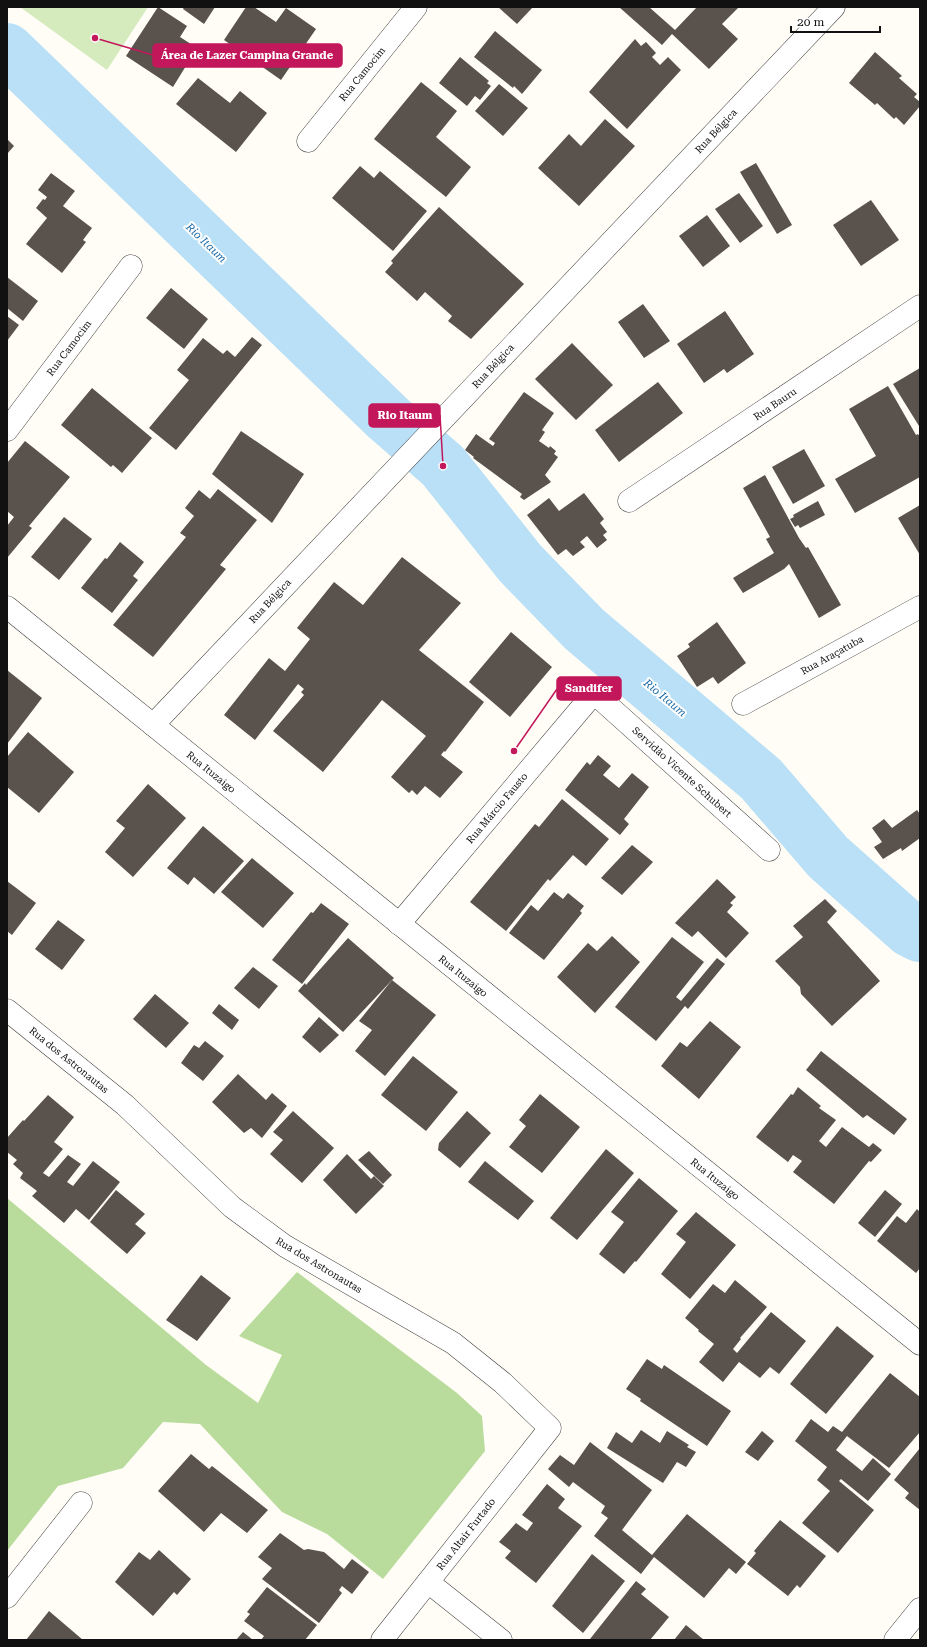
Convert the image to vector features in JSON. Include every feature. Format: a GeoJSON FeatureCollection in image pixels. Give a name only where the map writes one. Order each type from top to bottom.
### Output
{"type":"FeatureCollection","features":[{"type":"Feature","properties":{"kind":"street","name":"Rua Camocim"},"geometry":{"type":"LineString","coordinates":[[308,141],[416,7]]}},
{"type":"Feature","properties":{"kind":"street","name":"Rua Bélgica"},"geometry":{"type":"LineString","coordinates":[[153,725],[834,7]]}},
{"type":"Feature","properties":{"kind":"street","name":"Rua Camocim"},"geometry":{"type":"LineString","coordinates":[[7,430],[131,266]]}},
{"type":"Feature","properties":{"kind":"street","name":"Rua Bauru"},"geometry":{"type":"LineString","coordinates":[[629,502],[920,306]]}},
{"type":"Feature","properties":{"kind":"street","name":"Rua Ituzaigo"},"geometry":{"type":"LineString","coordinates":[[7,606],[920,1344]]}},
{"type":"Feature","properties":{"kind":"street","name":"Rua Araçatuba"},"geometry":{"type":"LineString","coordinates":[[743,704],[920,607]]}},
{"type":"Feature","properties":{"kind":"street","name":"Servidão Vicente Schubert"},"geometry":{"type":"LineString","coordinates":[[594,693],[769,850]]}},
{"type":"Feature","properties":{"kind":"street","name":"Rua Márcio Fausto"},"geometry":{"type":"LineString","coordinates":[[399,924],[594,693]]}},
{"type":"Feature","properties":{"kind":"street","name":"Rua dos Astronautas"},"geometry":{"type":"LineString","coordinates":[[7,1010],[125,1105],[232,1207],[285,1246],[453,1343],[503,1383],[550,1428]]}},
{"type":"Feature","properties":{"kind":"street","name":"Rua Altair Furtado"},"geometry":{"type":"LineString","coordinates":[[382,1640],[550,1428]]}},
{"type":"Feature","properties":{"kind":"street"},"geometry":{"type":"LineString","coordinates":[[7,1597],[81,1503]]}},
{"type":"Feature","properties":{"kind":"street"},"geometry":{"type":"LineString","coordinates":[[428,1582],[501,1640]]}},
{"type":"Feature","properties":{"kind":"street"},"geometry":{"type":"LineString","coordinates":[[896,1640],[920,1609]]}},
{"type":"Feature","properties":{"kind":"green space"},"geometry":{"type":"Polygon","coordinates":[[[20,7],[148,7],[107,70],[20,7]]]}},
{"type":"Feature","properties":{"kind":"green space"},"geometry":{"type":"Polygon","coordinates":[[[7,1198],[206,1365],[258,1403],[282,1355],[239,1336],[297,1272],[457,1393],[482,1416],[485,1451],[383,1579],[327,1534],[282,1512],[200,1424],[163,1422],[123,1468],[58,1486],[7,1551],[7,1198]]]}},
{"type":"Feature","properties":{"kind":"building"},"geometry":{"type":"Polygon","coordinates":[[[158,7],[187,26],[180,37],[197,48],[173,87],[126,56],[158,7]]]}},
{"type":"Feature","properties":{"kind":"building"},"geometry":{"type":"Polygon","coordinates":[[[184,7],[215,7],[204,24],[183,9],[184,7]]]}},
{"type":"Feature","properties":{"kind":"building"},"geometry":{"type":"Polygon","coordinates":[[[246,7],[254,7],[276,22],[286,8],[316,29],[281,80],[224,40],[246,7]]]}},
{"type":"Feature","properties":{"kind":"building"},"geometry":{"type":"Polygon","coordinates":[[[498,7],[533,7],[517,24],[498,7]]]}},
{"type":"Feature","properties":{"kind":"building"},"geometry":{"type":"Polygon","coordinates":[[[619,7],[649,7],[675,30],[697,7],[739,7],[722,24],[738,39],[709,69],[672,34],[662,45],[619,7]]]}},
{"type":"Feature","properties":{"kind":"building"},"geometry":{"type":"Polygon","coordinates":[[[495,31],[542,70],[522,94],[514,86],[513,88],[474,57],[495,31]]]}},
{"type":"Feature","properties":{"kind":"building"},"geometry":{"type":"Polygon","coordinates":[[[635,39],[641,46],[646,42],[656,53],[652,57],[660,65],[668,57],[681,70],[627,129],[589,92],[635,39]]]}},
{"type":"Feature","properties":{"kind":"building"},"geometry":{"type":"Polygon","coordinates":[[[875,52],[902,76],[899,78],[917,94],[914,97],[920,102],[920,106],[904,125],[896,117],[894,119],[877,103],[875,105],[849,83],[875,52]]]}},
{"type":"Feature","properties":{"kind":"building"},"geometry":{"type":"Polygon","coordinates":[[[460,57],[489,81],[487,83],[491,86],[480,100],[475,96],[467,106],[439,83],[460,57]]]}},
{"type":"Feature","properties":{"kind":"building"},"geometry":{"type":"Polygon","coordinates":[[[198,78],[230,103],[240,91],[267,113],[236,152],[176,104],[198,78]]]}},
{"type":"Feature","properties":{"kind":"building"},"geometry":{"type":"Polygon","coordinates":[[[421,82],[457,111],[436,137],[471,167],[446,197],[374,139],[421,82]]]}},
{"type":"Feature","properties":{"kind":"building"},"geometry":{"type":"Polygon","coordinates":[[[499,84],[528,108],[503,136],[475,111],[499,84]]]}},
{"type":"Feature","properties":{"kind":"building"},"geometry":{"type":"Polygon","coordinates":[[[605,119],[635,146],[579,206],[538,168],[569,134],[581,146],[605,119]]]}},
{"type":"Feature","properties":{"kind":"building"},"geometry":{"type":"Polygon","coordinates":[[[7,139],[14,146],[7,154],[7,139]]]}},
{"type":"Feature","properties":{"kind":"building"},"geometry":{"type":"Polygon","coordinates":[[[756,163],[792,225],[777,234],[740,172],[756,163]]]}},
{"type":"Feature","properties":{"kind":"building"},"geometry":{"type":"Polygon","coordinates":[[[360,166],[374,178],[380,171],[427,211],[393,251],[332,198],[360,166]]]}},
{"type":"Feature","properties":{"kind":"building"},"geometry":{"type":"Polygon","coordinates":[[[51,173],[75,191],[63,206],[92,228],[83,240],[86,242],[62,273],[26,244],[47,218],[36,208],[43,199],[45,200],[47,197],[38,190],[51,173]]]}},
{"type":"Feature","properties":{"kind":"building"},"geometry":{"type":"Polygon","coordinates":[[[739,193],[763,226],[740,243],[715,209],[739,193]]]}},
{"type":"Feature","properties":{"kind":"building"},"geometry":{"type":"Polygon","coordinates":[[[871,200],[899,240],[861,266],[833,225],[871,200]]]}},
{"type":"Feature","properties":{"kind":"building"},"geometry":{"type":"Polygon","coordinates":[[[439,207],[524,284],[471,339],[448,321],[452,316],[425,292],[417,301],[385,272],[393,263],[391,261],[439,207]]]}},
{"type":"Feature","properties":{"kind":"building"},"geometry":{"type":"Polygon","coordinates":[[[707,215],[730,246],[703,267],[679,236],[707,215]]]}},
{"type":"Feature","properties":{"kind":"building"},"geometry":{"type":"Polygon","coordinates":[[[7,277],[38,301],[23,321],[7,308],[7,277]]]}},
{"type":"Feature","properties":{"kind":"building"},"geometry":{"type":"Polygon","coordinates":[[[171,288],[208,319],[184,349],[146,318],[171,288]]]}},
{"type":"Feature","properties":{"kind":"building"},"geometry":{"type":"Polygon","coordinates":[[[643,304],[670,341],[644,358],[618,322],[643,304]]]}},
{"type":"Feature","properties":{"kind":"building"},"geometry":{"type":"Polygon","coordinates":[[[725,311],[754,354],[727,373],[724,369],[704,383],[677,344],[725,311]]]}},
{"type":"Feature","properties":{"kind":"building"},"geometry":{"type":"Polygon","coordinates":[[[7,316],[19,325],[7,341],[7,316]]]}},
{"type":"Feature","properties":{"kind":"building"},"geometry":{"type":"Polygon","coordinates":[[[252,337],[262,345],[176,450],[149,428],[189,380],[177,370],[203,338],[223,354],[227,350],[235,357],[252,337]]]}},
{"type":"Feature","properties":{"kind":"building"},"geometry":{"type":"Polygon","coordinates":[[[572,343],[613,385],[576,420],[535,379],[572,343]]]}},
{"type":"Feature","properties":{"kind":"building"},"geometry":{"type":"Polygon","coordinates":[[[920,368],[920,425],[919,426],[893,384],[920,368]]]}},
{"type":"Feature","properties":{"kind":"building"},"geometry":{"type":"Polygon","coordinates":[[[658,382],[683,413],[619,462],[595,430],[658,382]]]}},
{"type":"Feature","properties":{"kind":"building"},"geometry":{"type":"Polygon","coordinates":[[[888,386],[916,435],[918,434],[920,437],[920,477],[855,513],[835,479],[876,456],[849,409],[888,386]]]}},
{"type":"Feature","properties":{"kind":"building"},"geometry":{"type":"Polygon","coordinates":[[[92,388],[152,438],[122,473],[113,465],[111,467],[61,425],[92,388]]]}},
{"type":"Feature","properties":{"kind":"building"},"geometry":{"type":"Polygon","coordinates":[[[524,392],[554,413],[542,430],[545,432],[539,441],[549,448],[550,446],[556,451],[554,454],[558,457],[545,475],[551,482],[524,500],[520,497],[522,494],[473,458],[474,457],[465,450],[476,434],[493,446],[495,443],[489,439],[524,392]]]}},
{"type":"Feature","properties":{"kind":"building"},"geometry":{"type":"Polygon","coordinates":[[[241,431],[304,474],[272,523],[212,474],[241,431]]]}},
{"type":"Feature","properties":{"kind":"building"},"geometry":{"type":"Polygon","coordinates":[[[25,441],[70,477],[29,526],[32,528],[7,558],[7,526],[14,517],[7,511],[7,463],[25,441]]]}},
{"type":"Feature","properties":{"kind":"building"},"geometry":{"type":"Polygon","coordinates":[[[804,449],[825,486],[793,504],[772,467],[804,449]]]}},
{"type":"Feature","properties":{"kind":"building"},"geometry":{"type":"Polygon","coordinates":[[[765,475],[799,538],[806,548],[808,547],[841,605],[819,618],[789,564],[784,569],[743,593],[733,578],[774,553],[766,539],[770,537],[743,488],[765,475]]]}},
{"type":"Feature","properties":{"kind":"building"},"geometry":{"type":"Polygon","coordinates":[[[218,489],[257,520],[220,565],[226,569],[153,657],[113,625],[186,537],[180,533],[194,516],[185,508],[199,490],[210,499],[218,489]]]}},
{"type":"Feature","properties":{"kind":"building"},"geometry":{"type":"Polygon","coordinates":[[[584,493],[604,519],[600,523],[607,532],[603,535],[607,540],[597,548],[587,536],[580,542],[585,547],[573,556],[566,549],[558,555],[527,515],[549,498],[559,511],[584,493]]]}},
{"type":"Feature","properties":{"kind":"building"},"geometry":{"type":"Polygon","coordinates":[[[818,501],[825,515],[800,528],[798,525],[795,527],[790,519],[794,517],[793,515],[818,501]]]}},
{"type":"Feature","properties":{"kind":"building"},"geometry":{"type":"Polygon","coordinates":[[[920,505],[920,555],[898,518],[920,505]]]}},
{"type":"Feature","properties":{"kind":"building"},"geometry":{"type":"Polygon","coordinates":[[[64,517],[92,539],[59,580],[31,557],[64,517]]]}},
{"type":"Feature","properties":{"kind":"building"},"geometry":{"type":"Polygon","coordinates":[[[120,542],[144,562],[133,576],[138,580],[112,613],[81,588],[120,542]]]}},
{"type":"Feature","properties":{"kind":"building"},"geometry":{"type":"Polygon","coordinates":[[[402,557],[461,603],[419,650],[484,702],[445,752],[444,751],[441,755],[463,772],[440,798],[425,786],[417,795],[412,790],[409,793],[391,777],[426,736],[382,700],[323,772],[273,731],[304,695],[301,692],[304,689],[298,684],[255,740],[224,715],[269,658],[285,671],[310,639],[297,628],[334,582],[363,605],[402,557]]]}},
{"type":"Feature","properties":{"kind":"building"},"geometry":{"type":"Polygon","coordinates":[[[717,622],[746,663],[718,684],[713,677],[697,687],[677,656],[690,647],[688,644],[717,622]]]}},
{"type":"Feature","properties":{"kind":"building"},"geometry":{"type":"Polygon","coordinates":[[[511,632],[552,667],[510,717],[469,682],[511,632]]]}},
{"type":"Feature","properties":{"kind":"building"},"geometry":{"type":"Polygon","coordinates":[[[7,670],[42,698],[7,744],[7,670]]]}},
{"type":"Feature","properties":{"kind":"building"},"geometry":{"type":"Polygon","coordinates":[[[28,732],[74,772],[39,813],[7,787],[7,757],[28,732]]]}},
{"type":"Feature","properties":{"kind":"building"},"geometry":{"type":"Polygon","coordinates":[[[598,755],[611,766],[603,775],[619,788],[632,773],[649,787],[624,819],[629,824],[620,835],[565,790],[587,762],[590,765],[598,755]]]}},
{"type":"Feature","properties":{"kind":"building"},"geometry":{"type":"Polygon","coordinates":[[[148,784],[186,818],[133,877],[105,852],[125,828],[116,821],[148,784]]]}},
{"type":"Feature","properties":{"kind":"building"},"geometry":{"type":"Polygon","coordinates":[[[562,799],[609,839],[586,866],[573,855],[550,881],[548,879],[506,931],[470,902],[535,824],[539,827],[562,799]]]}},
{"type":"Feature","properties":{"kind":"building"},"geometry":{"type":"Polygon","coordinates":[[[917,810],[920,814],[920,838],[902,851],[901,848],[883,859],[874,847],[882,842],[872,828],[884,819],[892,828],[917,810]]]}},
{"type":"Feature","properties":{"kind":"building"},"geometry":{"type":"Polygon","coordinates":[[[203,826],[244,861],[214,894],[194,877],[188,885],[167,868],[203,826]]]}},
{"type":"Feature","properties":{"kind":"building"},"geometry":{"type":"Polygon","coordinates":[[[632,845],[653,862],[622,895],[601,878],[632,845]]]}},
{"type":"Feature","properties":{"kind":"building"},"geometry":{"type":"Polygon","coordinates":[[[252,858],[294,893],[263,928],[221,892],[252,858]]]}},
{"type":"Feature","properties":{"kind":"building"},"geometry":{"type":"Polygon","coordinates":[[[717,879],[736,897],[730,903],[733,905],[727,912],[749,933],[726,958],[698,931],[692,937],[675,923],[717,879]]]}},
{"type":"Feature","properties":{"kind":"building"},"geometry":{"type":"Polygon","coordinates":[[[7,881],[36,903],[12,935],[7,931],[7,881]]]}},
{"type":"Feature","properties":{"kind":"building"},"geometry":{"type":"Polygon","coordinates":[[[554,892],[563,899],[568,893],[584,906],[580,911],[582,913],[544,960],[509,933],[531,905],[538,911],[554,892]]]}},
{"type":"Feature","properties":{"kind":"building"},"geometry":{"type":"Polygon","coordinates":[[[825,899],[837,911],[827,922],[880,981],[832,1026],[801,994],[800,987],[775,961],[803,937],[793,926],[825,899]]]}},
{"type":"Feature","properties":{"kind":"building"},"geometry":{"type":"Polygon","coordinates":[[[321,903],[349,924],[302,984],[272,960],[311,912],[313,913],[321,903]]]}},
{"type":"Feature","properties":{"kind":"building"},"geometry":{"type":"Polygon","coordinates":[[[58,920],[85,940],[62,970],[35,949],[58,920]]]}},
{"type":"Feature","properties":{"kind":"building"},"geometry":{"type":"Polygon","coordinates":[[[612,936],[640,962],[595,1013],[557,977],[588,943],[597,951],[612,936]]]}},
{"type":"Feature","properties":{"kind":"building"},"geometry":{"type":"Polygon","coordinates":[[[672,937],[704,962],[676,997],[681,1001],[717,958],[725,964],[688,1009],[685,1006],[656,1041],[615,1007],[672,937]]]}},
{"type":"Feature","properties":{"kind":"building"},"geometry":{"type":"Polygon","coordinates":[[[348,938],[394,978],[343,1032],[298,991],[305,983],[306,985],[348,938]]]}},
{"type":"Feature","properties":{"kind":"building"},"geometry":{"type":"Polygon","coordinates":[[[253,967],[278,986],[259,1009],[234,988],[253,967]]]}},
{"type":"Feature","properties":{"kind":"building"},"geometry":{"type":"Polygon","coordinates":[[[392,980],[436,1015],[385,1076],[355,1051],[372,1030],[359,1021],[392,980]]]}},
{"type":"Feature","properties":{"kind":"building"},"geometry":{"type":"Polygon","coordinates":[[[155,994],[189,1023],[166,1048],[133,1019],[155,994]]]}},
{"type":"Feature","properties":{"kind":"building"},"geometry":{"type":"Polygon","coordinates":[[[219,1004],[239,1020],[232,1030],[212,1013],[219,1004]]]}},
{"type":"Feature","properties":{"kind":"building"},"geometry":{"type":"Polygon","coordinates":[[[319,1017],[339,1035],[320,1053],[302,1037],[319,1017]]]}},
{"type":"Feature","properties":{"kind":"building"},"geometry":{"type":"Polygon","coordinates":[[[710,1021],[741,1047],[699,1099],[661,1066],[680,1042],[687,1047],[710,1021]]]}},
{"type":"Feature","properties":{"kind":"building"},"geometry":{"type":"Polygon","coordinates":[[[205,1041],[224,1056],[203,1081],[181,1063],[194,1045],[199,1048],[205,1041]]]}},
{"type":"Feature","properties":{"kind":"building"},"geometry":{"type":"Polygon","coordinates":[[[821,1051],[907,1119],[894,1135],[867,1115],[863,1118],[806,1070],[821,1051]]]}},
{"type":"Feature","properties":{"kind":"building"},"geometry":{"type":"Polygon","coordinates":[[[413,1056],[458,1092],[426,1131],[381,1095],[413,1056]]]}},
{"type":"Feature","properties":{"kind":"building"},"geometry":{"type":"Polygon","coordinates":[[[238,1074],[266,1100],[272,1093],[287,1106],[262,1138],[251,1128],[244,1133],[212,1102],[238,1074]]]}},
{"type":"Feature","properties":{"kind":"building"},"geometry":{"type":"Polygon","coordinates":[[[798,1087],[821,1106],[819,1108],[836,1120],[819,1141],[826,1147],[842,1127],[869,1147],[873,1143],[882,1150],[871,1162],[869,1161],[834,1204],[793,1172],[802,1161],[793,1155],[788,1162],[756,1137],[791,1094],[793,1095],[798,1087]]]}},
{"type":"Feature","properties":{"kind":"building"},"geometry":{"type":"Polygon","coordinates":[[[540,1094],[580,1127],[542,1173],[509,1147],[526,1126],[519,1120],[540,1094]]]}},
{"type":"Feature","properties":{"kind":"building"},"geometry":{"type":"Polygon","coordinates":[[[48,1095],[74,1117],[54,1142],[63,1149],[43,1173],[49,1177],[68,1155],[81,1164],[67,1182],[73,1186],[93,1161],[120,1182],[89,1220],[76,1209],[64,1223],[32,1196],[37,1191],[20,1178],[23,1173],[13,1164],[17,1160],[7,1152],[7,1138],[48,1095]]]}},
{"type":"Feature","properties":{"kind":"building"},"geometry":{"type":"Polygon","coordinates":[[[293,1111],[334,1148],[302,1183],[270,1154],[283,1140],[273,1132],[293,1111]]]}},
{"type":"Feature","properties":{"kind":"building"},"geometry":{"type":"Polygon","coordinates":[[[467,1111],[491,1133],[460,1168],[438,1150],[439,1143],[467,1111]]]}},
{"type":"Feature","properties":{"kind":"building"},"geometry":{"type":"Polygon","coordinates":[[[606,1149],[634,1173],[577,1240],[550,1218],[606,1149]]]}},
{"type":"Feature","properties":{"kind":"building"},"geometry":{"type":"Polygon","coordinates":[[[369,1151],[392,1175],[383,1184],[358,1160],[369,1151]]]}},
{"type":"Feature","properties":{"kind":"building"},"geometry":{"type":"Polygon","coordinates":[[[347,1154],[371,1179],[374,1176],[384,1186],[356,1214],[323,1180],[347,1154]]]}},
{"type":"Feature","properties":{"kind":"building"},"geometry":{"type":"Polygon","coordinates":[[[485,1161],[534,1201],[518,1220],[468,1182],[485,1161]]]}},
{"type":"Feature","properties":{"kind":"building"},"geometry":{"type":"Polygon","coordinates":[[[639,1178],[678,1211],[636,1262],[635,1261],[624,1274],[599,1254],[624,1222],[611,1212],[639,1178]]]}},
{"type":"Feature","properties":{"kind":"building"},"geometry":{"type":"Polygon","coordinates":[[[116,1190],[145,1214],[135,1224],[146,1233],[127,1254],[90,1222],[116,1190]]]}},
{"type":"Feature","properties":{"kind":"building"},"geometry":{"type":"Polygon","coordinates":[[[885,1190],[902,1204],[875,1237],[858,1223],[885,1190]]]}},
{"type":"Feature","properties":{"kind":"building"},"geometry":{"type":"Polygon","coordinates":[[[917,1209],[920,1212],[920,1268],[916,1273],[877,1241],[897,1216],[906,1223],[917,1209]]]}},
{"type":"Feature","properties":{"kind":"building"},"geometry":{"type":"Polygon","coordinates":[[[696,1212],[736,1245],[690,1299],[661,1274],[686,1242],[676,1234],[696,1212]]]}},
{"type":"Feature","properties":{"kind":"building"},"geometry":{"type":"Polygon","coordinates":[[[201,1275],[231,1298],[197,1341],[166,1320],[201,1275]]]}},
{"type":"Feature","properties":{"kind":"building"},"geometry":{"type":"Polygon","coordinates":[[[735,1280],[767,1307],[740,1338],[741,1339],[733,1349],[737,1353],[771,1312],[806,1341],[779,1374],[770,1367],[760,1378],[739,1362],[723,1382],[699,1362],[714,1344],[685,1318],[713,1284],[725,1293],[735,1280]]]}},
{"type":"Feature","properties":{"kind":"building"},"geometry":{"type":"Polygon","coordinates":[[[837,1326],[874,1356],[826,1414],[790,1384],[837,1326]]]}},
{"type":"Feature","properties":{"kind":"building"},"geometry":{"type":"Polygon","coordinates":[[[647,1359],[662,1369],[664,1365],[731,1411],[707,1446],[640,1401],[641,1399],[626,1389],[647,1359]]]}},
{"type":"Feature","properties":{"kind":"building"},"geometry":{"type":"Polygon","coordinates":[[[890,1373],[920,1397],[920,1432],[889,1468],[847,1436],[836,1450],[862,1471],[873,1458],[891,1474],[868,1501],[841,1479],[839,1481],[874,1510],[838,1553],[802,1523],[830,1491],[817,1480],[827,1467],[795,1441],[811,1419],[828,1432],[833,1426],[842,1432],[890,1373]]]}},
{"type":"Feature","properties":{"kind":"building"},"geometry":{"type":"Polygon","coordinates":[[[641,1430],[660,1443],[667,1431],[689,1445],[687,1447],[696,1452],[686,1467],[677,1462],[663,1483],[607,1448],[616,1432],[632,1443],[641,1430]]]}},
{"type":"Feature","properties":{"kind":"building"},"geometry":{"type":"Polygon","coordinates":[[[762,1431],[774,1441],[758,1461],[745,1452],[762,1431]]]}},
{"type":"Feature","properties":{"kind":"building"},"geometry":{"type":"Polygon","coordinates":[[[590,1442],[652,1490],[622,1530],[652,1555],[687,1514],[746,1562],[736,1574],[729,1568],[704,1598],[654,1557],[641,1574],[594,1536],[608,1518],[601,1513],[605,1506],[573,1482],[569,1487],[548,1469],[560,1455],[574,1465],[590,1442]]]}},
{"type":"Feature","properties":{"kind":"building"},"geometry":{"type":"Polygon","coordinates":[[[920,1448],[920,1510],[905,1498],[909,1493],[894,1480],[920,1448]]]}},
{"type":"Feature","properties":{"kind":"building"},"geometry":{"type":"Polygon","coordinates":[[[191,1454],[209,1469],[212,1466],[268,1510],[247,1533],[221,1513],[204,1532],[158,1491],[191,1454]]]}},
{"type":"Feature","properties":{"kind":"building"},"geometry":{"type":"Polygon","coordinates":[[[547,1484],[565,1499],[558,1508],[582,1526],[536,1583],[505,1558],[511,1551],[499,1542],[516,1523],[527,1531],[533,1523],[522,1515],[547,1484]]]}},
{"type":"Feature","properties":{"kind":"building"},"geometry":{"type":"Polygon","coordinates":[[[780,1520],[826,1556],[800,1588],[797,1585],[788,1596],[747,1564],[756,1553],[754,1551],[780,1520]]]}},
{"type":"Feature","properties":{"kind":"building"},"geometry":{"type":"Polygon","coordinates":[[[280,1533],[304,1550],[308,1549],[324,1552],[344,1569],[352,1559],[369,1572],[352,1594],[342,1586],[339,1590],[342,1593],[319,1623],[262,1579],[272,1568],[258,1557],[280,1533]]]}},
{"type":"Feature","properties":{"kind":"building"},"geometry":{"type":"Polygon","coordinates":[[[159,1550],[191,1579],[177,1595],[174,1592],[153,1616],[115,1582],[139,1552],[150,1560],[159,1550]]]}},
{"type":"Feature","properties":{"kind":"building"},"geometry":{"type":"Polygon","coordinates":[[[592,1554],[625,1581],[583,1633],[552,1606],[592,1554]]]}},
{"type":"Feature","properties":{"kind":"building"},"geometry":{"type":"Polygon","coordinates":[[[636,1581],[646,1589],[641,1594],[669,1617],[650,1640],[590,1639],[636,1581]]]}},
{"type":"Feature","properties":{"kind":"building"},"geometry":{"type":"Polygon","coordinates":[[[267,1587],[317,1625],[305,1640],[261,1640],[264,1636],[244,1621],[250,1614],[247,1612],[267,1587]]]}},
{"type":"Feature","properties":{"kind":"building"},"geometry":{"type":"Polygon","coordinates":[[[49,1611],[83,1640],[26,1640],[49,1611]]]}},
{"type":"Feature","properties":{"kind":"building"},"geometry":{"type":"Polygon","coordinates":[[[686,1625],[704,1640],[674,1640],[686,1625]]]}},
{"type":"Feature","properties":{"kind":"building"},"geometry":{"type":"Polygon","coordinates":[[[243,1632],[253,1640],[236,1640],[243,1632]]]}},
{"type":"Feature","properties":{"kind":"waterway","name":"Rio Itaum"},"geometry":{"type":"LineString","coordinates":[[7,50],[388,418],[443,466],[520,563],[584,629],[761,779],[828,857],[910,930],[920,935]]}},
{"type":"Feature","properties":{"kind":"place","name":"Área de Lazer Campina Grande"},"geometry":{"type":"Point","coordinates":[95,38]}},
{"type":"Feature","properties":{"kind":"place","name":"Rio Itaum"},"geometry":{"type":"Point","coordinates":[443,466]}},
{"type":"Feature","properties":{"kind":"place","name":"Sandifer"},"geometry":{"type":"Point","coordinates":[514,751]}}]}
